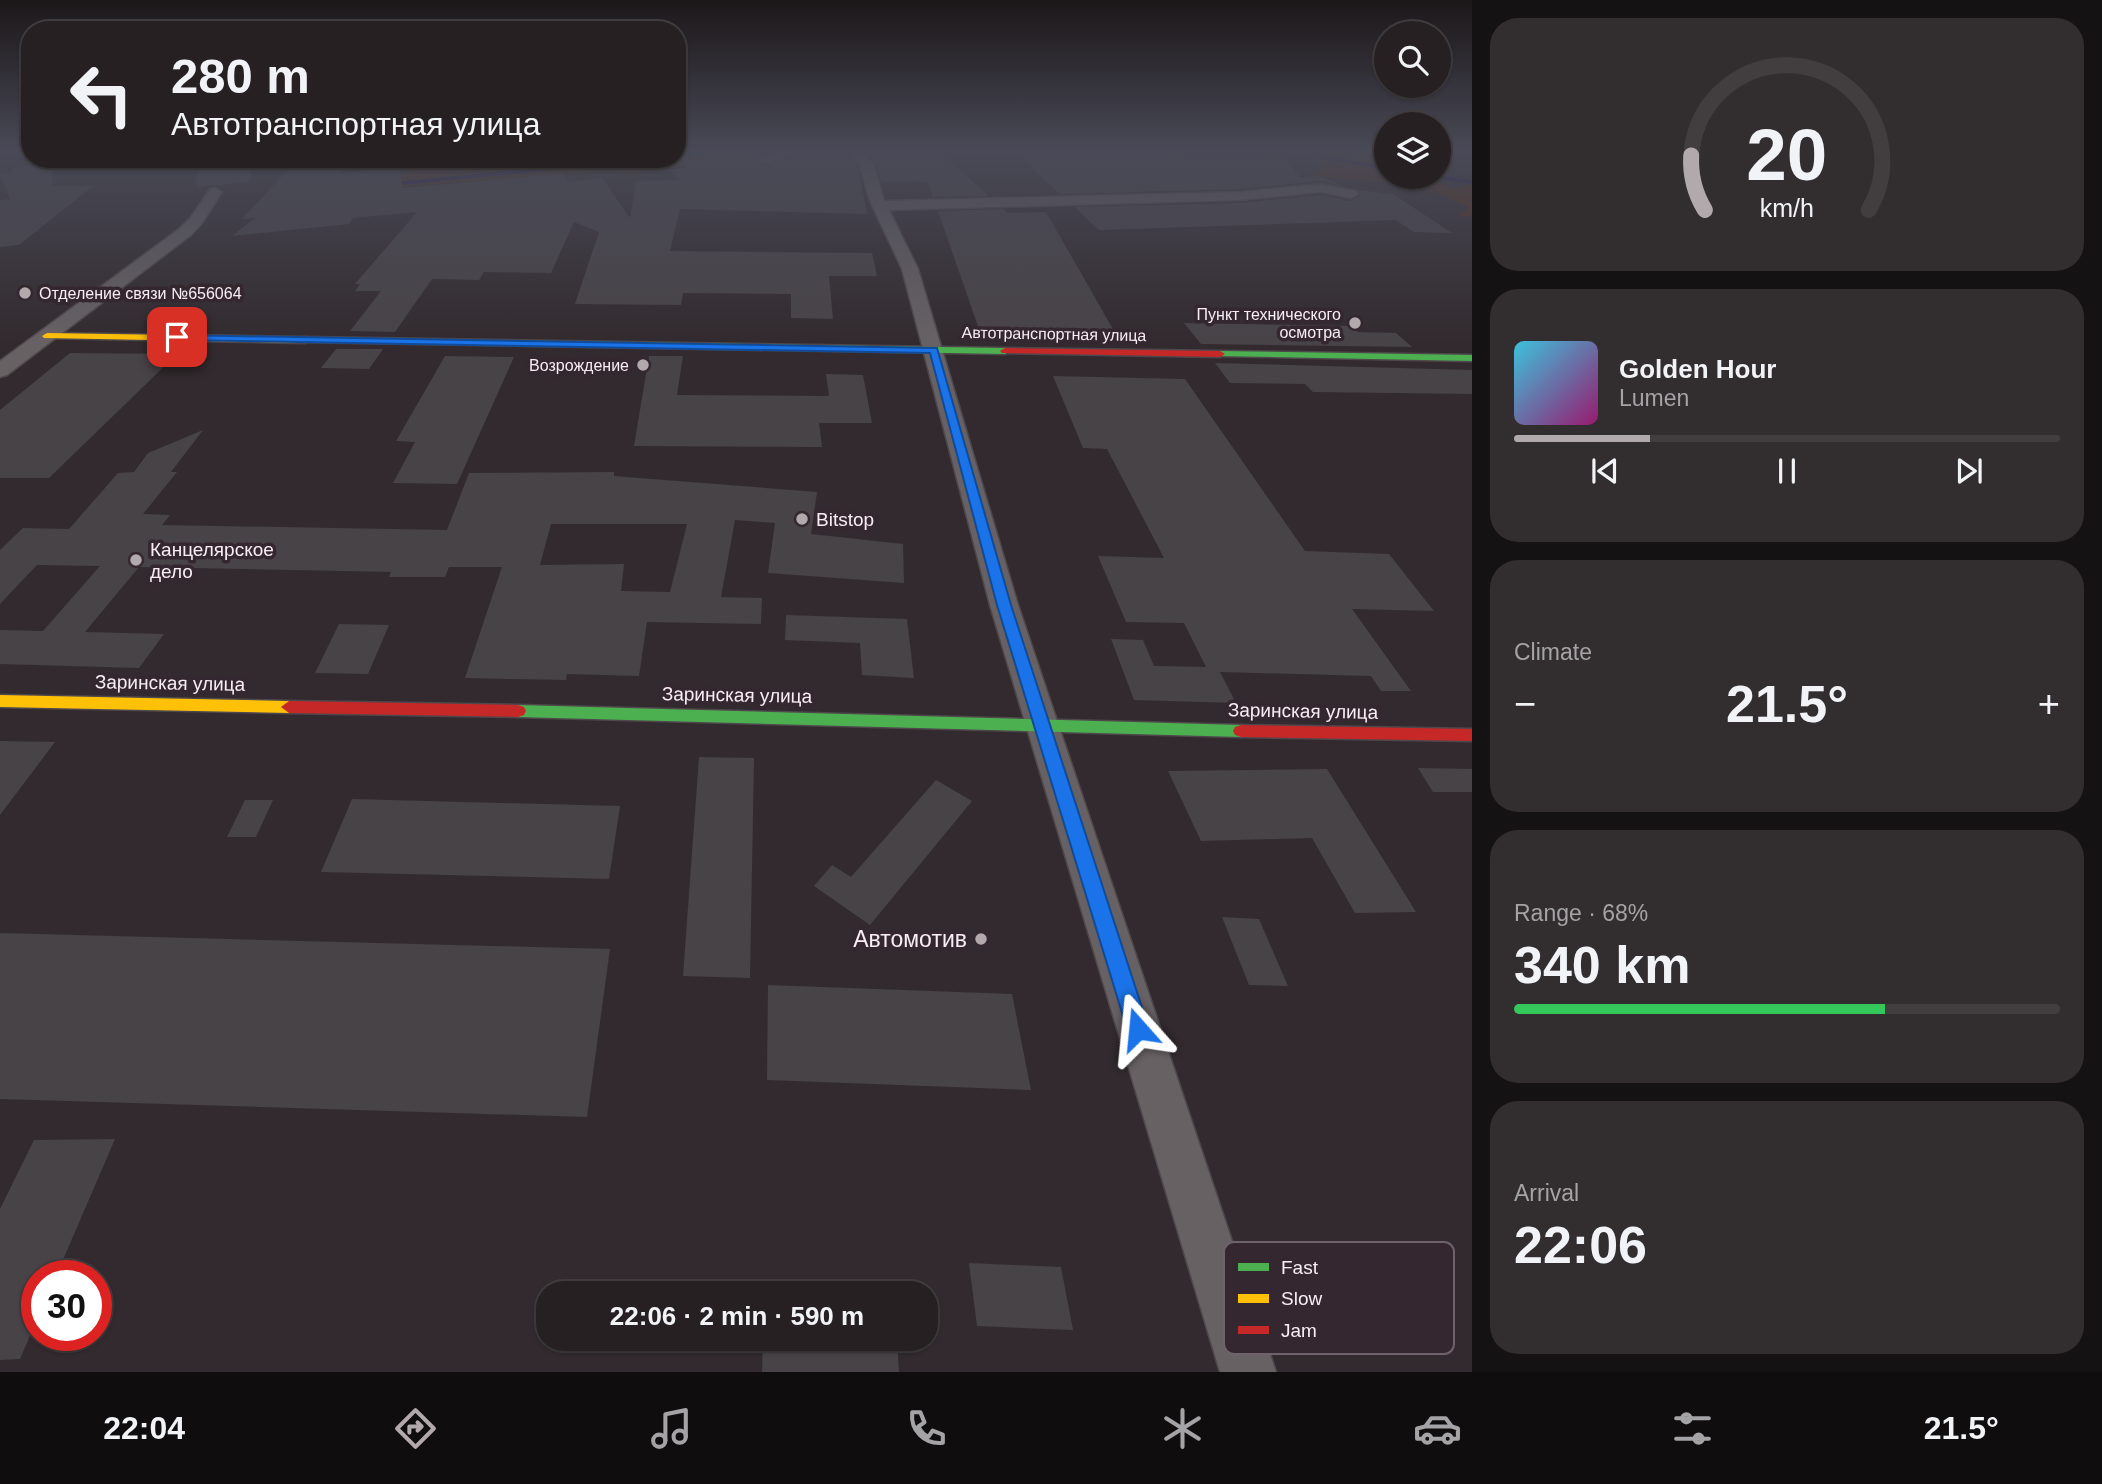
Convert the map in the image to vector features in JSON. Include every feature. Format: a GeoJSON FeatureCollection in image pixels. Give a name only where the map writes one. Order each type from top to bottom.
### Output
{"type":"FeatureCollection","features":[{"type":"Feature","properties":{"kind":"street"},"geometry":{"type":"LineString","coordinates":[[0,371],[186,232],[201,214]]}},
{"type":"Feature","properties":{"kind":"street"},"geometry":{"type":"LineString","coordinates":[[884,214],[910,269],[1004,605],[1224,1297]]}},
{"type":"Feature","properties":{"kind":"street","name":"Автотранспортная улица"},"geometry":{"type":"LineString","coordinates":[[47,336],[1472,358]]}},
{"type":"Feature","properties":{"kind":"street","name":"Заринская улица"},"geometry":{"type":"LineString","coordinates":[[0,701],[794,717],[1042,728],[1472,735]]}},
{"type":"Feature","properties":{"kind":"street"},"geometry":{"type":"LineString","coordinates":[[1242,1354],[1248,1372]]}},
{"type":"Feature","properties":{"kind":"shaded area"},"geometry":{"type":"Polygon","coordinates":[[[1472,214],[1472,217],[1458,216],[1472,214]]]}},
{"type":"Feature","properties":{"kind":"building"},"geometry":{"type":"Polygon","coordinates":[[[0,214],[58,214],[19,245],[0,247],[0,214]]]}},
{"type":"Feature","properties":{"kind":"building"},"geometry":{"type":"Polygon","coordinates":[[[247,214],[395,214],[353,218],[349,224],[232,236],[255,218],[242,219],[247,214]]]}},
{"type":"Feature","properties":{"kind":"building"},"geometry":{"type":"Polygon","coordinates":[[[415,214],[627,214],[630,218],[631,214],[679,214],[670,251],[872,253],[877,276],[829,276],[833,319],[791,318],[791,294],[683,293],[681,305],[575,304],[599,232],[574,222],[551,273],[484,272],[479,280],[432,279],[395,332],[350,331],[381,291],[355,291],[360,284],[355,284],[415,214]]]}},
{"type":"Feature","properties":{"kind":"building"},"geometry":{"type":"Polygon","coordinates":[[[939,214],[1047,214],[1118,338],[981,335],[939,214]]]}},
{"type":"Feature","properties":{"kind":"building"},"geometry":{"type":"Polygon","coordinates":[[[1082,214],[1423,214],[1452,233],[1414,232],[1396,220],[1099,230],[1082,214]]]}},
{"type":"Feature","properties":{"kind":"building"},"geometry":{"type":"Polygon","coordinates":[[[1184,323],[1352,326],[1358,332],[1396,333],[1412,347],[1201,344],[1184,323]]]}},
{"type":"Feature","properties":{"kind":"building"},"geometry":{"type":"Polygon","coordinates":[[[336,349],[383,349],[369,369],[321,368],[336,349]]]}},
{"type":"Feature","properties":{"kind":"building"},"geometry":{"type":"Polygon","coordinates":[[[70,353],[177,354],[49,478],[0,478],[0,410],[70,353]]]}},
{"type":"Feature","properties":{"kind":"building"},"geometry":{"type":"Polygon","coordinates":[[[445,356],[514,357],[457,484],[393,483],[415,442],[396,441],[445,356]]]}},
{"type":"Feature","properties":{"kind":"building"},"geometry":{"type":"Polygon","coordinates":[[[649,356],[683,356],[677,395],[829,396],[826,374],[863,375],[872,423],[819,423],[822,447],[634,446],[649,356]]]}},
{"type":"Feature","properties":{"kind":"building"},"geometry":{"type":"Polygon","coordinates":[[[1215,363],[1472,370],[1472,394],[1313,392],[1305,384],[1230,383],[1215,363]]]}},
{"type":"Feature","properties":{"kind":"building"},"geometry":{"type":"Polygon","coordinates":[[[1053,376],[1185,379],[1305,551],[1389,554],[1434,611],[1352,609],[1411,691],[1381,691],[1371,676],[1220,672],[1236,703],[1134,700],[1111,639],[1143,640],[1154,666],[1206,667],[1184,623],[1126,622],[1098,556],[1164,558],[1107,449],[1083,448],[1053,376]]]}},
{"type":"Feature","properties":{"kind":"building"},"geometry":{"type":"Polygon","coordinates":[[[203,430],[171,472],[177,472],[143,514],[170,515],[162,525],[447,530],[469,473],[614,472],[614,476],[817,492],[811,534],[903,544],[904,583],[768,573],[775,523],[735,520],[721,597],[762,598],[761,624],[647,622],[639,676],[567,674],[566,680],[465,678],[502,567],[449,567],[445,577],[389,577],[391,572],[139,567],[85,632],[164,634],[139,668],[0,664],[0,630],[43,631],[100,566],[37,565],[0,604],[0,550],[23,528],[69,529],[118,473],[134,472],[148,453],[203,430]],[[551,524],[540,565],[624,564],[621,591],[670,592],[687,524],[551,524]]]}},
{"type":"Feature","properties":{"kind":"building"},"geometry":{"type":"Polygon","coordinates":[[[786,615],[907,619],[914,678],[862,675],[860,643],[785,640],[786,615]]]}},
{"type":"Feature","properties":{"kind":"building"},"geometry":{"type":"Polygon","coordinates":[[[339,624],[389,625],[368,674],[315,673],[339,624]]]}},
{"type":"Feature","properties":{"kind":"building"},"geometry":{"type":"Polygon","coordinates":[[[0,741],[55,742],[0,815],[0,741]]]}},
{"type":"Feature","properties":{"kind":"building"},"geometry":{"type":"Polygon","coordinates":[[[699,757],[754,758],[750,978],[683,976],[699,757]]]}},
{"type":"Feature","properties":{"kind":"building"},"geometry":{"type":"Polygon","coordinates":[[[1418,768],[1472,769],[1472,792],[1433,792],[1418,768]]]}},
{"type":"Feature","properties":{"kind":"building"},"geometry":{"type":"Polygon","coordinates":[[[1327,769],[1416,912],[1355,913],[1312,838],[1201,841],[1168,771],[1327,769]]]}},
{"type":"Feature","properties":{"kind":"building"},"geometry":{"type":"Polygon","coordinates":[[[936,780],[972,801],[870,925],[814,886],[832,865],[851,877],[936,780]]]}},
{"type":"Feature","properties":{"kind":"building"},"geometry":{"type":"Polygon","coordinates":[[[352,799],[620,806],[609,879],[321,872],[352,799]]]}},
{"type":"Feature","properties":{"kind":"building"},"geometry":{"type":"Polygon","coordinates":[[[245,800],[273,800],[256,837],[227,837],[245,800]]]}},
{"type":"Feature","properties":{"kind":"building"},"geometry":{"type":"Polygon","coordinates":[[[1222,917],[1259,919],[1288,986],[1249,985],[1222,917]]]}},
{"type":"Feature","properties":{"kind":"building"},"geometry":{"type":"Polygon","coordinates":[[[0,933],[610,949],[587,1117],[0,1099],[0,933]]]}},
{"type":"Feature","properties":{"kind":"building"},"geometry":{"type":"Polygon","coordinates":[[[768,985],[1012,994],[1031,1090],[767,1080],[768,985]]]}},
{"type":"Feature","properties":{"kind":"building"},"geometry":{"type":"Polygon","coordinates":[[[115,1139],[63,1260],[21,1260],[21,1351],[23,1351],[20,1359],[0,1360],[0,1209],[34,1140],[115,1139]]]}},
{"type":"Feature","properties":{"kind":"building"},"geometry":{"type":"Polygon","coordinates":[[[969,1263],[1061,1267],[1073,1330],[977,1326],[969,1263]]]}},
{"type":"Feature","properties":{"kind":"building"},"geometry":{"type":"Polygon","coordinates":[[[763,1351],[898,1351],[899,1372],[762,1372],[763,1351]]]}},
{"type":"Feature","properties":{"kind":"traffic: fast"},"geometry":{"type":"LineString","coordinates":[[305,340],[1005,351]]}},
{"type":"Feature","properties":{"kind":"traffic: fast"},"geometry":{"type":"LineString","coordinates":[[1220,354],[1472,358]]}},
{"type":"Feature","properties":{"kind":"traffic: fast"},"geometry":{"type":"LineString","coordinates":[[518,711],[1241,731]]}},
{"type":"Feature","properties":{"kind":"traffic: slow"},"geometry":{"type":"LineString","coordinates":[[47,336],[305,340]]}},
{"type":"Feature","properties":{"kind":"traffic: slow"},"geometry":{"type":"LineString","coordinates":[[0,701],[289,707]]}},
{"type":"Feature","properties":{"kind":"traffic: jam"},"geometry":{"type":"LineString","coordinates":[[1005,351],[1220,354]]}},
{"type":"Feature","properties":{"kind":"traffic: jam"},"geometry":{"type":"LineString","coordinates":[[289,707],[518,711]]}},
{"type":"Feature","properties":{"kind":"traffic: jam"},"geometry":{"type":"LineString","coordinates":[[1241,731],[1472,735]]}},
{"type":"Feature","properties":{"kind":"place","name":"Отделение связи №656064"},"geometry":{"type":"Point","coordinates":[25,293]}},
{"type":"Feature","properties":{"kind":"place","name":"Пункт технического осмотра"},"geometry":{"type":"Point","coordinates":[1355,323]}},
{"type":"Feature","properties":{"kind":"place","name":"Возрождение"},"geometry":{"type":"Point","coordinates":[643,365]}},
{"type":"Feature","properties":{"kind":"place","name":"Bitstop"},"geometry":{"type":"Point","coordinates":[802,519]}},
{"type":"Feature","properties":{"kind":"place","name":"Канцелярское дело"},"geometry":{"type":"Point","coordinates":[136,560]}},
{"type":"Feature","properties":{"kind":"place","name":"Автомотив"},"geometry":{"type":"Point","coordinates":[981,939]}},
{"type":"Feature","properties":{"kind":"route"},"geometry":{"type":"LineString","coordinates":[[177,337],[934,350],[1004,605],[1138,1029]]}}]}
